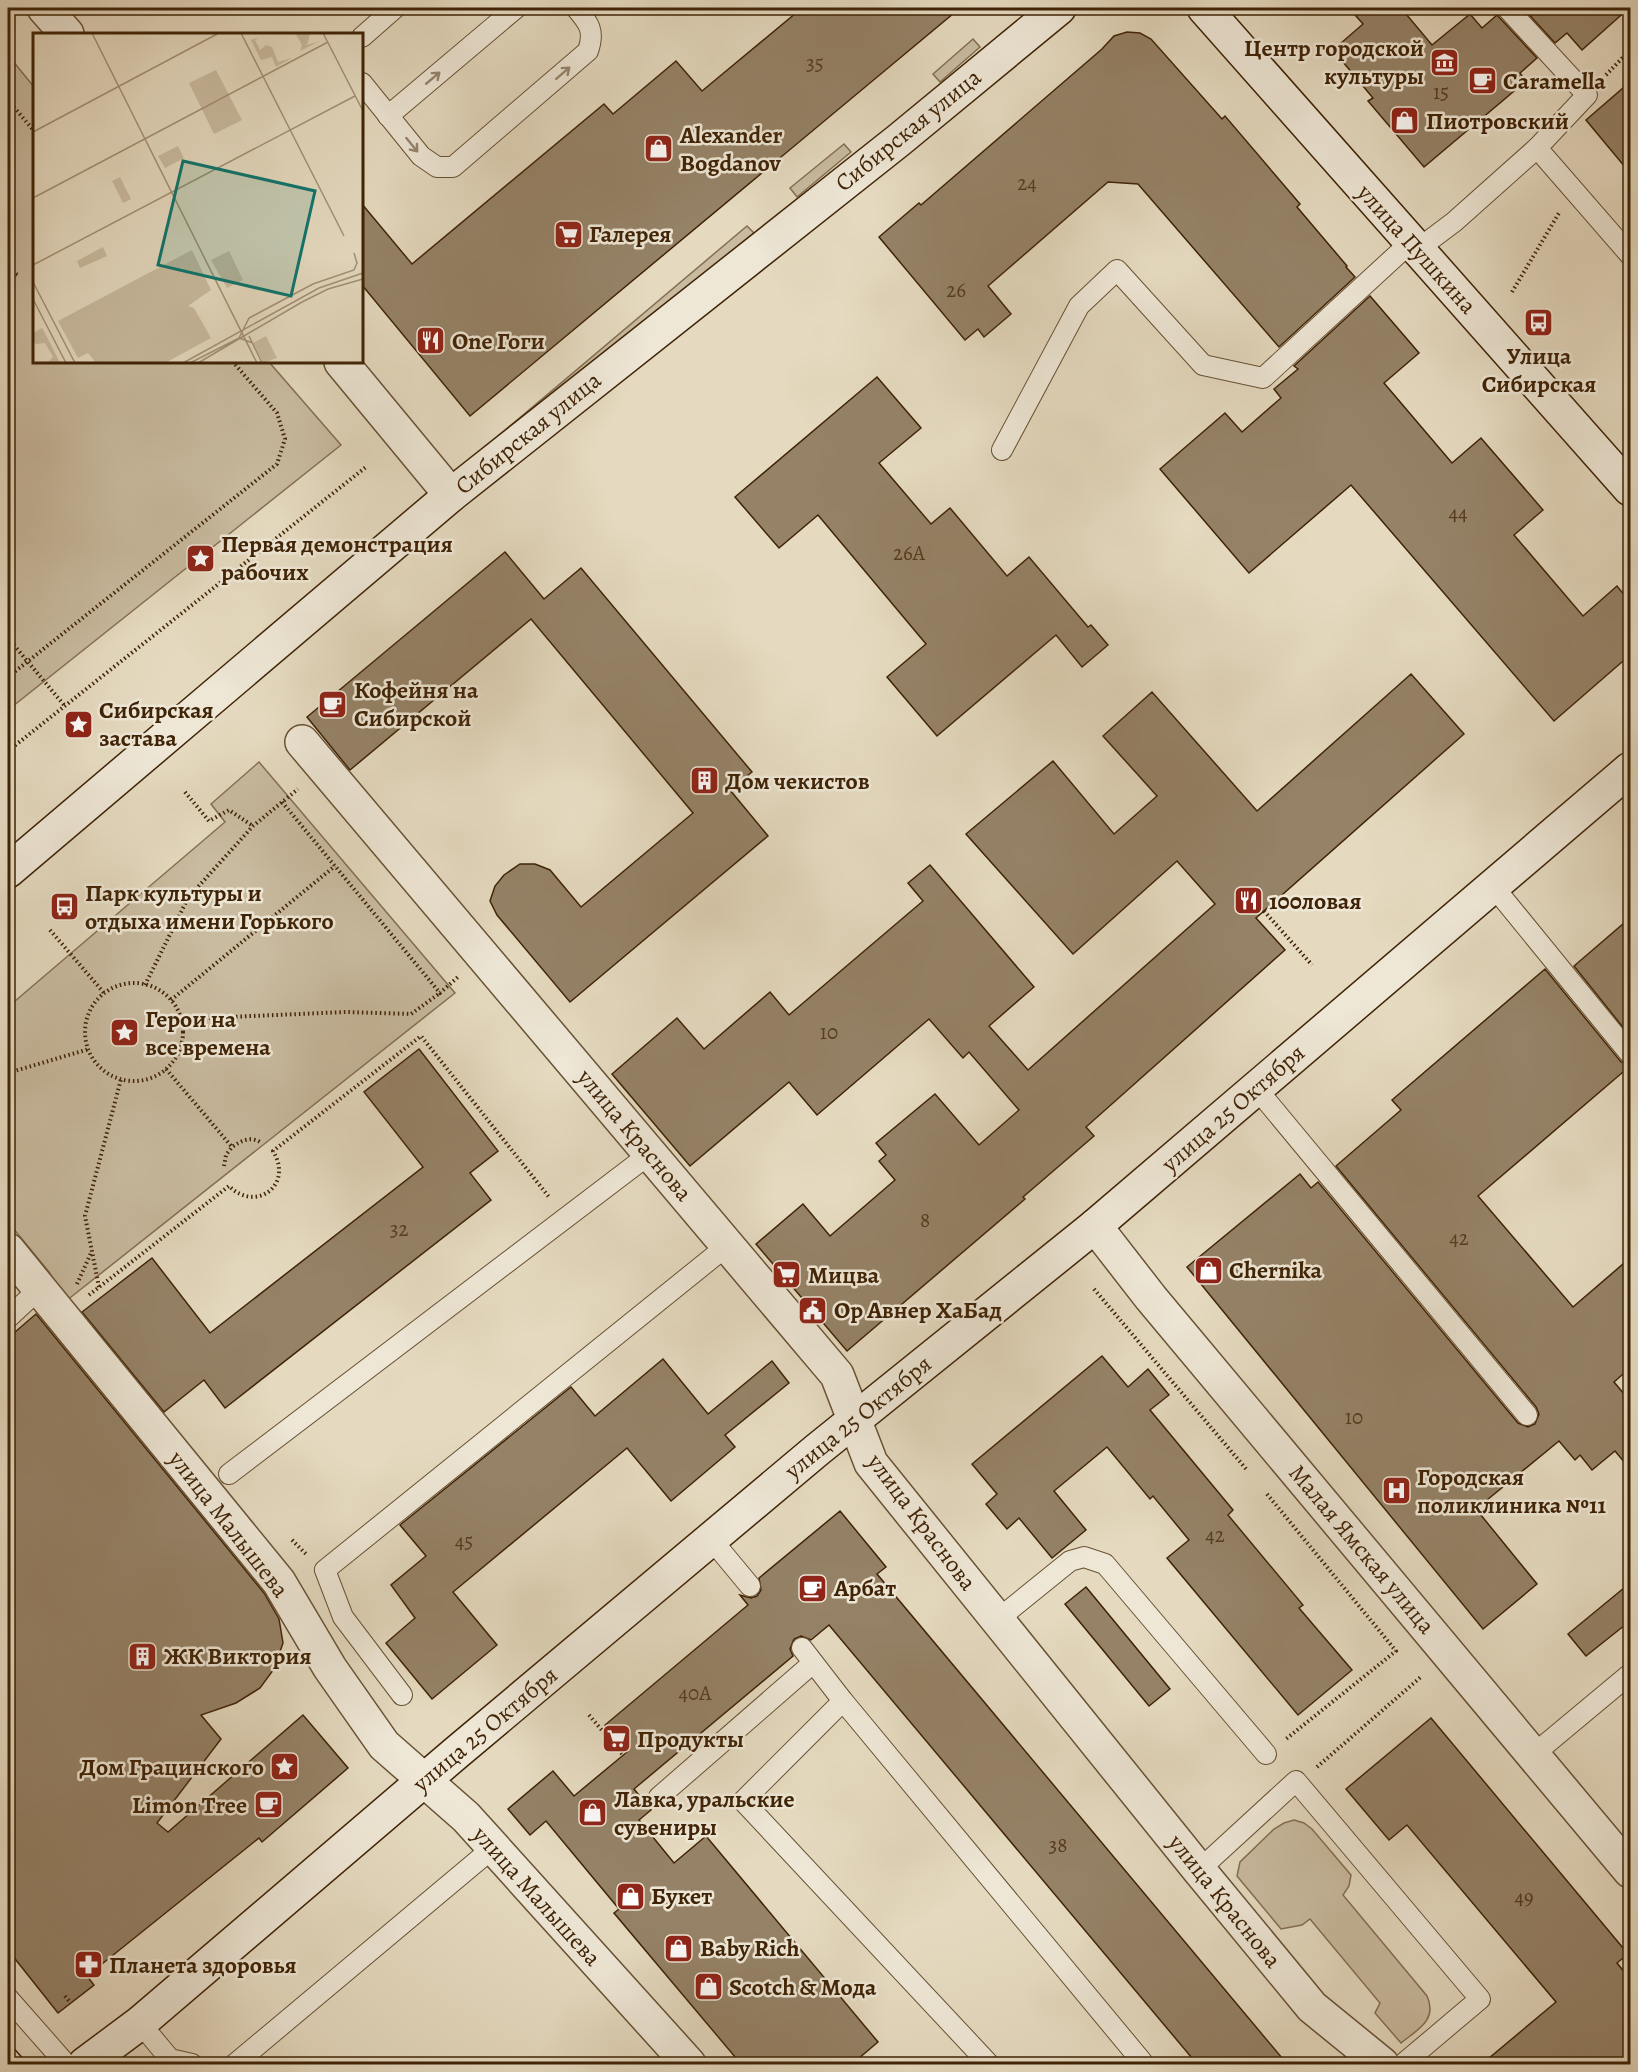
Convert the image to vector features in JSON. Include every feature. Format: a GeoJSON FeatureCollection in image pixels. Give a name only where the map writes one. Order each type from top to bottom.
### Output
{"type":"FeatureCollection","features":[{"type":"Feature","properties":{"kind":"street"},"geometry":{"type":"LineString","coordinates":[[44,8],[66,33]]}},
{"type":"Feature","properties":{"kind":"street","name":"Сибирская улица"},"geometry":{"type":"LineString","coordinates":[[8,871],[451,495],[899,140],[1059,8]]}},
{"type":"Feature","properties":{"kind":"street","name":"улица Пушкина"},"geometry":{"type":"LineString","coordinates":[[1204,8],[1630,489]]}},
{"type":"Feature","properties":{"kind":"street"},"geometry":{"type":"LineString","coordinates":[[342,363],[451,495]]}},
{"type":"Feature","properties":{"kind":"street","name":"улица Краснова"},"geometry":{"type":"LineString","coordinates":[[302,742],[837,1375],[871,1463],[1199,1870],[1312,2007],[1382,2064]]}},
{"type":"Feature","properties":{"kind":"street","name":"улица 25 Октября"},"geometry":{"type":"LineString","coordinates":[[85,2064],[140,2023],[424,1780],[854,1420],[1095,1226],[1630,769]]}},
{"type":"Feature","properties":{"kind":"street","name":"Малая Ямская улица"},"geometry":{"type":"LineString","coordinates":[[1095,1226],[1151,1298],[1630,1871]]}},
{"type":"Feature","properties":{"kind":"street","name":"улица Малышева"},"geometry":{"type":"LineString","coordinates":[[8,1250],[38,1290],[279,1582],[330,1668],[384,1745],[466,1817],[689,2064]]}},
{"type":"Feature","properties":{"kind":"lane"},"geometry":{"type":"LineString","coordinates":[[363,36],[395,8]]}},
{"type":"Feature","properties":{"kind":"lane"},"geometry":{"type":"LineString","coordinates":[[388,116],[516,8]]}},
{"type":"Feature","properties":{"kind":"lane"},"geometry":{"type":"LineString","coordinates":[[363,84],[421,156],[437,167],[453,167],[588,51],[593,37],[587,20],[576,8]]}},
{"type":"Feature","properties":{"kind":"lane"},"geometry":{"type":"LineString","coordinates":[[1002,450],[1079,306],[1117,270],[1203,365],[1263,378],[1414,246],[1454,222],[1537,148],[1587,95],[1507,8]]}},
{"type":"Feature","properties":{"kind":"lane"},"geometry":{"type":"LineString","coordinates":[[1537,148],[1630,255]]}},
{"type":"Feature","properties":{"kind":"lane"},"geometry":{"type":"LineString","coordinates":[[1493,886],[1630,1054]]}},
{"type":"Feature","properties":{"kind":"lane"},"geometry":{"type":"LineString","coordinates":[[1256,1088],[1527,1415]]}},
{"type":"Feature","properties":{"kind":"lane"},"geometry":{"type":"LineString","coordinates":[[229,1474],[651,1154]]}},
{"type":"Feature","properties":{"kind":"lane"},"geometry":{"type":"LineString","coordinates":[[402,1695],[343,1617],[325,1570],[728,1245]]}},
{"type":"Feature","properties":{"kind":"lane"},"geometry":{"type":"LineString","coordinates":[[8,1318],[38,1290]]}},
{"type":"Feature","properties":{"kind":"lane"},"geometry":{"type":"LineString","coordinates":[[711,1539],[750,1586]]}},
{"type":"Feature","properties":{"kind":"lane"},"geometry":{"type":"LineString","coordinates":[[997,1620],[1070,1561],[1084,1557],[1105,1564],[1266,1755]]}},
{"type":"Feature","properties":{"kind":"lane"},"geometry":{"type":"LineString","coordinates":[[659,1797],[807,1656],[1144,2064]]}},
{"type":"Feature","properties":{"kind":"lane"},"geometry":{"type":"LineString","coordinates":[[1534,1754],[1630,1674]]}},
{"type":"Feature","properties":{"kind":"lane"},"geometry":{"type":"LineString","coordinates":[[843,1701],[743,1801],[989,2064]]}},
{"type":"Feature","properties":{"kind":"lane"},"geometry":{"type":"LineString","coordinates":[[1199,1870],[1296,1781],[1480,1999],[1403,2064]]}},
{"type":"Feature","properties":{"kind":"lane"},"geometry":{"type":"LineString","coordinates":[[236,2064],[494,1847]]}},
{"type":"Feature","properties":{"kind":"lane"},"geometry":{"type":"LineString","coordinates":[[8,1998],[66,2064]]}},
{"type":"Feature","properties":{"kind":"lane"},"geometry":{"type":"LineString","coordinates":[[140,2023],[171,2062],[192,2064]]}},
{"type":"Feature","properties":{"kind":"path"},"geometry":{"type":"LineString","coordinates":[[1587,95],[1630,50]]}},
{"type":"Feature","properties":{"kind":"path"},"geometry":{"type":"LineString","coordinates":[[8,100],[33,130]]}},
{"type":"Feature","properties":{"kind":"path"},"geometry":{"type":"LineString","coordinates":[[1512,292],[1573,189]]}},
{"type":"Feature","properties":{"kind":"path"},"geometry":{"type":"LineString","coordinates":[[8,270],[20,276]]}},
{"type":"Feature","properties":{"kind":"path"},"geometry":{"type":"LineString","coordinates":[[8,676],[277,464],[285,439],[277,413],[234,363]]}},
{"type":"Feature","properties":{"kind":"path"},"geometry":{"type":"LineString","coordinates":[[8,751],[366,467]]}},
{"type":"Feature","properties":{"kind":"path"},"geometry":{"type":"LineString","coordinates":[[8,638],[64,705]]}},
{"type":"Feature","properties":{"kind":"path"},"geometry":{"type":"LineString","coordinates":[[145,985],[188,898],[253,826],[325,768]]}},
{"type":"Feature","properties":{"kind":"path"},"geometry":{"type":"LineString","coordinates":[[185,792],[209,821],[229,810],[253,826]]}},
{"type":"Feature","properties":{"kind":"path"},"geometry":{"type":"LineString","coordinates":[[282,802],[440,993]]}},
{"type":"Feature","properties":{"kind":"path"},"geometry":{"type":"LineString","coordinates":[[171,1000],[335,866]]}},
{"type":"Feature","properties":{"kind":"path"},"geometry":{"type":"LineString","coordinates":[[1264,911],[1312,964]]}},
{"type":"Feature","properties":{"kind":"path"},"geometry":{"type":"LineString","coordinates":[[50,930],[104,993]]}},
{"type":"Feature","properties":{"kind":"path"},"geometry":{"type":"LineString","coordinates":[[182,1019],[346,1012],[411,1014],[440,993],[483,955]]}},
{"type":"Feature","properties":{"kind":"path"},"geometry":{"type":"LineString","coordinates":[[133,983],[145,985],[162,992],[171,1000],[182,1019],[184,1030],[181,1046],[175,1060],[151,1078],[136,1081],[121,1079],[107,1072],[96,1062],[88,1049],[87,1019],[94,1005],[104,993],[118,986],[133,983]]}},
{"type":"Feature","properties":{"kind":"path"},"geometry":{"type":"LineString","coordinates":[[121,1079],[85,1216],[99,1287],[229,1186],[236,1193],[246,1197],[257,1197],[269,1192],[277,1183],[279,1171],[278,1160],[273,1151],[421,1036],[565,1219]]}},
{"type":"Feature","properties":{"kind":"path"},"geometry":{"type":"LineString","coordinates":[[8,1072],[88,1049]]}},
{"type":"Feature","properties":{"kind":"path"},"geometry":{"type":"LineString","coordinates":[[166,1069],[232,1147]]}},
{"type":"Feature","properties":{"kind":"path"},"geometry":{"type":"LineString","coordinates":[[224,1166],[226,1155],[242,1140],[255,1139],[261,1142]]}},
{"type":"Feature","properties":{"kind":"path"},"geometry":{"type":"LineString","coordinates":[[1094,1290],[1253,1477]]}},
{"type":"Feature","properties":{"kind":"path"},"geometry":{"type":"LineString","coordinates":[[1260,1485],[1396,1651],[1266,1755]]}},
{"type":"Feature","properties":{"kind":"path"},"geometry":{"type":"LineString","coordinates":[[1313,1770],[1449,1653]]}},
{"type":"Feature","properties":{"kind":"path"},"geometry":{"type":"LineString","coordinates":[[589,1715],[623,1755]]}},
{"type":"Feature","properties":{"kind":"path"},"geometry":{"type":"LineString","coordinates":[[65,1996],[70,2002]]}},
{"type":"Feature","properties":{"kind":"shaded area"},"geometry":{"type":"Polygon","coordinates":[[[973,39],[980,47],[940,82],[933,74],[973,39]]]}},
{"type":"Feature","properties":{"kind":"shaded area"},"geometry":{"type":"Polygon","coordinates":[[[8,55],[33,86],[33,363],[270,363],[341,445],[8,710],[8,55]]]}},
{"type":"Feature","properties":{"kind":"shaded area"},"geometry":{"type":"Polygon","coordinates":[[[844,144],[851,152],[797,197],[790,188],[844,144]]]}},
{"type":"Feature","properties":{"kind":"shaded area"},"geometry":{"type":"Polygon","coordinates":[[[747,226],[754,233],[504,444],[497,437],[747,226]]]}},
{"type":"Feature","properties":{"kind":"shaded area"},"geometry":{"type":"Polygon","coordinates":[[[259,762],[455,993],[66,1301],[49,1272],[8,1222],[8,1007],[225,822],[211,804],[259,762]]]}},
{"type":"Feature","properties":{"kind":"shaded area"},"geometry":{"type":"Polygon","coordinates":[[[1294,1820],[1312,1829],[1351,1875],[1349,1886],[1343,1895],[1427,1996],[1430,2004],[1428,2018],[1419,2029],[1401,2043],[1375,2013],[1380,2003],[1310,1919],[1302,1925],[1281,1929],[1237,1876],[1240,1862],[1274,1829],[1294,1820]]]}},
{"type":"Feature","properties":{"kind":"building","name":"Галерея"},"geometry":{"type":"Polygon","coordinates":[[[802,8],[960,8],[470,416],[363,286],[363,205],[412,264],[604,104],[613,114],[676,61],[702,91],[802,8]]]}},
{"type":"Feature","properties":{"kind":"building","name":"Центр городской культуры"},"geometry":{"type":"Polygon","coordinates":[[[1349,8],[1401,8],[1432,45],[1470,14],[1482,28],[1497,15],[1537,58],[1520,73],[1526,81],[1424,167],[1368,101],[1373,98],[1333,50],[1363,24],[1349,8]]]}},
{"type":"Feature","properties":{"kind":"building"},"geometry":{"type":"Polygon","coordinates":[[[1523,8],[1629,8],[1582,50],[1567,33],[1555,43],[1523,8]]]}},
{"type":"Feature","properties":{"kind":"building"},"geometry":{"type":"Polygon","coordinates":[[[1127,32],[1140,33],[1151,39],[1222,119],[1225,116],[1300,204],[1297,207],[1355,277],[1279,347],[1138,184],[1108,182],[988,286],[1011,314],[984,337],[978,329],[965,340],[879,237],[919,203],[921,205],[1102,49],[1114,36],[1127,32]]]}},
{"type":"Feature","properties":{"kind":"building"},"geometry":{"type":"Polygon","coordinates":[[[1630,82],[1630,173],[1586,120],[1630,82]]]}},
{"type":"Feature","properties":{"kind":"building"},"geometry":{"type":"Polygon","coordinates":[[[1370,296],[1419,353],[1384,383],[1452,463],[1481,438],[1543,510],[1514,535],[1583,616],[1617,586],[1630,602],[1630,655],[1554,721],[1351,485],[1249,573],[1160,469],[1225,413],[1242,432],[1281,398],[1274,389],[1298,369],[1294,366],[1370,296]]]}},
{"type":"Feature","properties":{"kind":"building"},"geometry":{"type":"Polygon","coordinates":[[[877,377],[921,428],[879,463],[931,524],[950,508],[1007,576],[1029,557],[1088,627],[1091,625],[1108,645],[1082,667],[1056,635],[937,736],[887,677],[926,644],[818,515],[779,548],[735,497],[877,377]]]}},
{"type":"Feature","properties":{"kind":"building","name":"Дом чекистов"},"geometry":{"type":"Polygon","coordinates":[[[505,552],[544,599],[581,568],[752,772],[730,790],[768,836],[570,1002],[497,915],[490,901],[495,886],[504,875],[520,864],[535,864],[550,870],[581,907],[693,813],[531,619],[350,770],[307,717],[505,552]]]}},
{"type":"Feature","properties":{"kind":"building"},"geometry":{"type":"Polygon","coordinates":[[[1411,674],[1464,734],[1256,918],[1285,950],[1086,1127],[1094,1136],[1023,1197],[1025,1199],[847,1351],[756,1244],[803,1204],[830,1236],[895,1180],[879,1161],[886,1155],[876,1143],[935,1094],[979,1145],[1019,1110],[969,1052],[963,1058],[929,1019],[817,1115],[789,1082],[690,1166],[612,1074],[677,1018],[704,1049],[770,992],[789,1015],[923,901],[908,883],[930,865],[1034,987],[989,1026],[1028,1070],[1215,904],[1177,861],[1073,954],[966,834],[1053,761],[1114,834],[1157,796],[1103,736],[1152,692],[1257,811],[1411,674]]]}},
{"type":"Feature","properties":{"kind":"building"},"geometry":{"type":"Polygon","coordinates":[[[1630,918],[1630,1036],[1574,966],[1630,918]]]}},
{"type":"Feature","properties":{"kind":"building"},"geometry":{"type":"Polygon","coordinates":[[[1545,969],[1621,1062],[1630,1066],[1478,1196],[1573,1307],[1630,1258],[1630,1368],[1614,1382],[1630,1401],[1630,1469],[1615,1451],[1592,1470],[1580,1455],[1575,1460],[1559,1441],[1476,1509],[1537,1584],[1483,1629],[1187,1267],[1300,1174],[1311,1188],[1318,1182],[1518,1423],[1528,1427],[1535,1424],[1539,1414],[1536,1407],[1336,1166],[1401,1110],[1392,1100],[1545,969]]]}},
{"type":"Feature","properties":{"kind":"building"},"geometry":{"type":"Polygon","coordinates":[[[419,1049],[498,1151],[470,1173],[491,1200],[225,1408],[204,1380],[164,1412],[82,1312],[152,1258],[210,1333],[423,1167],[364,1092],[419,1049]]]}},
{"type":"Feature","properties":{"kind":"building","name":"ЖК Виктория"},"geometry":{"type":"Polygon","coordinates":[[[36,1314],[264,1593],[279,1619],[283,1643],[274,1669],[260,1688],[236,1703],[201,1715],[221,1739],[157,1823],[168,1832],[303,1715],[348,1768],[262,1842],[259,1838],[87,1976],[94,1985],[58,2013],[8,1950],[8,1338],[36,1314]]]}},
{"type":"Feature","properties":{"kind":"building"},"geometry":{"type":"Polygon","coordinates":[[[1102,1356],[1128,1387],[1148,1369],[1169,1395],[1150,1410],[1233,1510],[1228,1515],[1303,1605],[1299,1608],[1352,1670],[1298,1715],[1167,1558],[1189,1540],[1153,1496],[1150,1499],[1107,1447],[1054,1491],[1086,1530],[1052,1558],[1019,1518],[1007,1529],[986,1504],[997,1494],[972,1464],[1102,1356]]]}},
{"type":"Feature","properties":{"kind":"building"},"geometry":{"type":"Polygon","coordinates":[[[663,1359],[708,1414],[772,1361],[789,1383],[725,1435],[735,1447],[671,1501],[627,1448],[453,1592],[497,1645],[432,1699],[386,1643],[415,1618],[391,1585],[426,1556],[400,1525],[571,1387],[595,1416],[663,1359]]]}},
{"type":"Feature","properties":{"kind":"building"},"geometry":{"type":"Polygon","coordinates":[[[840,1511],[886,1567],[877,1574],[1287,2064],[1197,2064],[829,1625],[811,1640],[801,1636],[794,1639],[790,1649],[793,1656],[634,1789],[651,1810],[639,1820],[674,1863],[706,1836],[878,2042],[852,2064],[741,2064],[614,1913],[619,1909],[546,1821],[530,1835],[508,1809],[553,1771],[574,1796],[627,1752],[605,1725],[748,1605],[740,1595],[751,1598],[757,1596],[761,1590],[759,1578],[840,1511]]]}},
{"type":"Feature","properties":{"kind":"building"},"geometry":{"type":"Polygon","coordinates":[[[1630,1583],[1630,1621],[1586,1656],[1568,1634],[1630,1583]]]}},
{"type":"Feature","properties":{"kind":"building"},"geometry":{"type":"Polygon","coordinates":[[[1086,1587],[1170,1689],[1149,1706],[1065,1604],[1086,1587]]]}},
{"type":"Feature","properties":{"kind":"building"},"geometry":{"type":"Polygon","coordinates":[[[1431,1718],[1628,1954],[1617,1963],[1630,1979],[1630,2051],[1614,2064],[1482,2064],[1556,2002],[1407,1825],[1389,1840],[1346,1789],[1431,1718]]]}},
{"type":"Feature","properties":{"kind":"tram line"},"geometry":{"type":"LineString","coordinates":[[8,2042],[28,2064]]}},
{"type":"Feature","properties":{"kind":"place","name":"Центр городской культуры"},"geometry":{"type":"Point","coordinates":[1445,62]}},
{"type":"Feature","properties":{"kind":"place","name":"Caramella"},"geometry":{"type":"Point","coordinates":[1482,81]}},
{"type":"Feature","properties":{"kind":"place","name":"Пиотровский"},"geometry":{"type":"Point","coordinates":[1405,121]}},
{"type":"Feature","properties":{"kind":"place","name":"Alexander Bogdanov"},"geometry":{"type":"Point","coordinates":[659,149]}},
{"type":"Feature","properties":{"kind":"place","name":"Галерея"},"geometry":{"type":"Point","coordinates":[568,234]}},
{"type":"Feature","properties":{"kind":"place","name":"Улица Сибирская"},"geometry":{"type":"Point","coordinates":[1539,323]}},
{"type":"Feature","properties":{"kind":"place","name":"One Гоги"},"geometry":{"type":"Point","coordinates":[431,341]}},
{"type":"Feature","properties":{"kind":"place","name":"Первая демонстрация рабочих"},"geometry":{"type":"Point","coordinates":[200,558]}},
{"type":"Feature","properties":{"kind":"place","name":"Кофейня на Сибирской"},"geometry":{"type":"Point","coordinates":[333,704]}},
{"type":"Feature","properties":{"kind":"place","name":"Сибирская застава"},"geometry":{"type":"Point","coordinates":[78,724]}},
{"type":"Feature","properties":{"kind":"place","name":"Дом чекистов"},"geometry":{"type":"Point","coordinates":[704,781]}},
{"type":"Feature","properties":{"kind":"place","name":"100ловая"},"geometry":{"type":"Point","coordinates":[1248,901]}},
{"type":"Feature","properties":{"kind":"place","name":"Парк культуры и отдыха имени Горького"},"geometry":{"type":"Point","coordinates":[64,907]}},
{"type":"Feature","properties":{"kind":"place","name":"Герои на все времена"},"geometry":{"type":"Point","coordinates":[124,1033]}},
{"type":"Feature","properties":{"kind":"place","name":"Chernika"},"geometry":{"type":"Point","coordinates":[1208,1270]}},
{"type":"Feature","properties":{"kind":"place","name":"Мицва"},"geometry":{"type":"Point","coordinates":[787,1275]}},
{"type":"Feature","properties":{"kind":"place","name":"Ор Авнер ХаБад"},"geometry":{"type":"Point","coordinates":[813,1310]}},
{"type":"Feature","properties":{"kind":"place","name":"Городская поликлиника №11"},"geometry":{"type":"Point","coordinates":[1396,1491]}},
{"type":"Feature","properties":{"kind":"place","name":"Арбат"},"geometry":{"type":"Point","coordinates":[813,1588]}},
{"type":"Feature","properties":{"kind":"place","name":"ЖК Виктория"},"geometry":{"type":"Point","coordinates":[143,1656]}},
{"type":"Feature","properties":{"kind":"place","name":"Продукты"},"geometry":{"type":"Point","coordinates":[616,1739]}},
{"type":"Feature","properties":{"kind":"place","name":"Дом Грацинского"},"geometry":{"type":"Point","coordinates":[285,1767]}},
{"type":"Feature","properties":{"kind":"place","name":"Limon Tree"},"geometry":{"type":"Point","coordinates":[268,1805]}},
{"type":"Feature","properties":{"kind":"place","name":"Лавка, уральские сувениры"},"geometry":{"type":"Point","coordinates":[593,1813]}},
{"type":"Feature","properties":{"kind":"place","name":"Букет"},"geometry":{"type":"Point","coordinates":[630,1896]}},
{"type":"Feature","properties":{"kind":"place","name":"Baby Rich"},"geometry":{"type":"Point","coordinates":[679,1948]}},
{"type":"Feature","properties":{"kind":"place","name":"Планета здоровья"},"geometry":{"type":"Point","coordinates":[88,1965]}},
{"type":"Feature","properties":{"kind":"place","name":"Scotch & Мода"},"geometry":{"type":"Point","coordinates":[708,1987]}}]}
